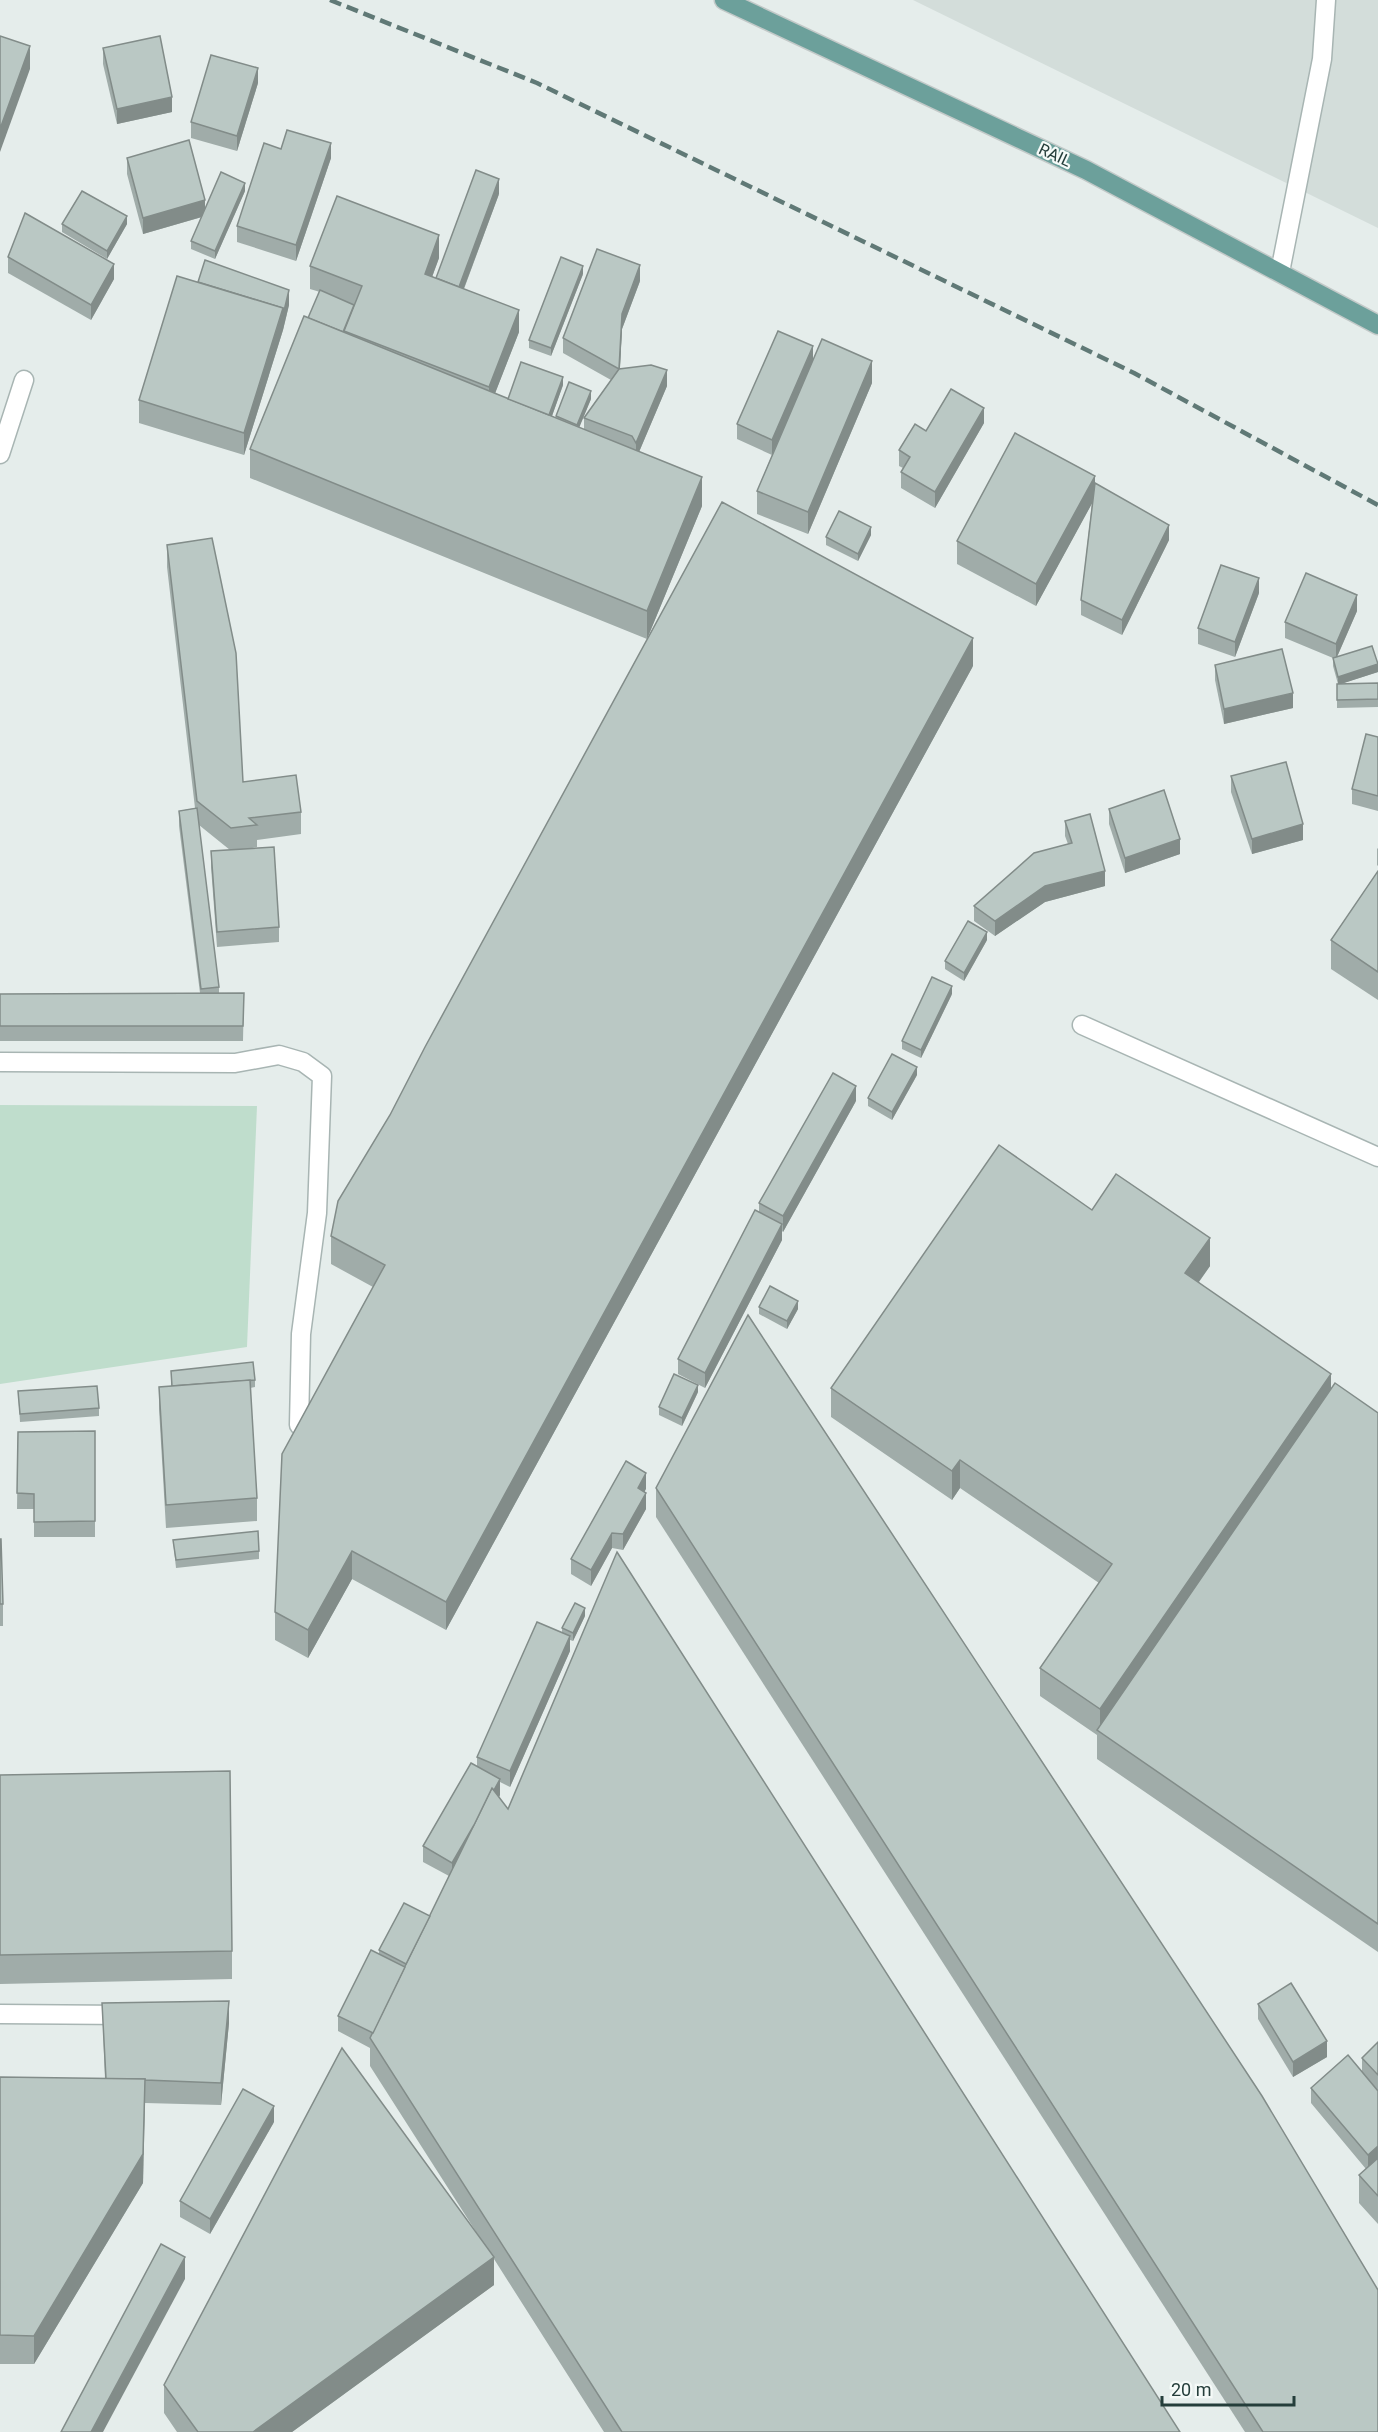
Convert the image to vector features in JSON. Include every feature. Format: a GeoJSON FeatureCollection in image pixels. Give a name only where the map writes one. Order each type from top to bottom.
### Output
{"type":"FeatureCollection","features":[{"type":"Feature","properties":{"kind":"main road","name":"RAIL"},"geometry":{"type":"LineString","coordinates":[[724,0],[1086,170],[1378,325]]}},
{"type":"Feature","properties":{"kind":"lane"},"geometry":{"type":"LineString","coordinates":[[1280,272],[1322,59],[1326,0]]}},
{"type":"Feature","properties":{"kind":"lane"},"geometry":{"type":"LineString","coordinates":[[0,453],[24,380]]}},
{"type":"Feature","properties":{"kind":"lane"},"geometry":{"type":"LineString","coordinates":[[1082,1025],[1378,1158]]}},
{"type":"Feature","properties":{"kind":"lane"},"geometry":{"type":"LineString","coordinates":[[0,1062],[235,1063],[279,1055],[303,1062],[322,1076],[317,1213],[301,1334],[299,1425]]}},
{"type":"Feature","properties":{"kind":"lane"},"geometry":{"type":"LineString","coordinates":[[0,2014],[143,2015]]}},
{"type":"Feature","properties":{"kind":"shaded area"},"geometry":{"type":"Polygon","coordinates":[[[913,0],[1378,0],[1378,228],[913,0]]]}},
{"type":"Feature","properties":{"kind":"green space"},"geometry":{"type":"Polygon","coordinates":[[[0,1105],[257,1106],[247,1347],[0,1384],[0,1105]]]}},
{"type":"Feature","properties":{"kind":"building"},"geometry":{"type":"Polygon","coordinates":[[[0,36],[30,46],[0,129],[0,36]]]}},
{"type":"Feature","properties":{"kind":"building"},"geometry":{"type":"Polygon","coordinates":[[[160,36],[172,97],[117,109],[103,48],[160,36]]]}},
{"type":"Feature","properties":{"kind":"building"},"geometry":{"type":"Polygon","coordinates":[[[211,55],[258,68],[237,136],[191,122],[211,55]]]}},
{"type":"Feature","properties":{"kind":"building"},"geometry":{"type":"Polygon","coordinates":[[[287,130],[331,143],[296,245],[237,226],[264,143],[281,149],[287,130]]]}},
{"type":"Feature","properties":{"kind":"building"},"geometry":{"type":"Polygon","coordinates":[[[189,140],[205,200],[143,218],[127,158],[189,140]]]}},
{"type":"Feature","properties":{"kind":"building"},"geometry":{"type":"Polygon","coordinates":[[[476,170],[499,179],[459,287],[436,278],[476,170]]]}},
{"type":"Feature","properties":{"kind":"building"},"geometry":{"type":"Polygon","coordinates":[[[221,172],[245,183],[215,251],[191,241],[221,172]]]}},
{"type":"Feature","properties":{"kind":"building"},"geometry":{"type":"Polygon","coordinates":[[[82,191],[127,216],[107,251],[62,224],[82,191]]]}},
{"type":"Feature","properties":{"kind":"building"},"geometry":{"type":"Polygon","coordinates":[[[337,196],[439,235],[425,274],[519,310],[489,387],[344,331],[362,286],[310,266],[337,196]]]}},
{"type":"Feature","properties":{"kind":"building"},"geometry":{"type":"Polygon","coordinates":[[[25,213],[114,264],[91,305],[8,257],[25,213]]]}},
{"type":"Feature","properties":{"kind":"building"},"geometry":{"type":"Polygon","coordinates":[[[597,249],[640,265],[622,314],[619,369],[563,338],[597,249]]]}},
{"type":"Feature","properties":{"kind":"building"},"geometry":{"type":"Polygon","coordinates":[[[561,257],[583,266],[551,348],[529,340],[561,257]]]}},
{"type":"Feature","properties":{"kind":"building"},"geometry":{"type":"Polygon","coordinates":[[[205,260],[289,290],[283,315],[283,308],[198,282],[205,260]]]}},
{"type":"Feature","properties":{"kind":"building"},"geometry":{"type":"Polygon","coordinates":[[[177,276],[283,308],[244,433],[139,400],[177,276]]]}},
{"type":"Feature","properties":{"kind":"building"},"geometry":{"type":"Polygon","coordinates":[[[320,290],[354,305],[343,332],[308,318],[320,290]]]}},
{"type":"Feature","properties":{"kind":"building"},"geometry":{"type":"Polygon","coordinates":[[[304,316],[702,477],[647,611],[250,449],[304,316]]]}},
{"type":"Feature","properties":{"kind":"building"},"geometry":{"type":"Polygon","coordinates":[[[778,331],[813,346],[772,440],[737,424],[778,331]]]}},
{"type":"Feature","properties":{"kind":"building"},"geometry":{"type":"Polygon","coordinates":[[[822,339],[872,361],[808,512],[757,491],[822,339]]]}},
{"type":"Feature","properties":{"kind":"building"},"geometry":{"type":"Polygon","coordinates":[[[521,362],[563,377],[549,415],[508,399],[521,362]]]}},
{"type":"Feature","properties":{"kind":"building"},"geometry":{"type":"Polygon","coordinates":[[[651,365],[667,370],[636,443],[632,436],[584,418],[619,369],[651,365]]]}},
{"type":"Feature","properties":{"kind":"building"},"geometry":{"type":"Polygon","coordinates":[[[569,382],[591,391],[577,425],[556,416],[569,382]]]}},
{"type":"Feature","properties":{"kind":"building"},"geometry":{"type":"Polygon","coordinates":[[[951,389],[984,408],[935,492],[901,472],[910,457],[899,450],[915,424],[926,431],[951,389]]]}},
{"type":"Feature","properties":{"kind":"building"},"geometry":{"type":"Polygon","coordinates":[[[1015,433],[1095,476],[1036,584],[957,541],[1015,433]]]}},
{"type":"Feature","properties":{"kind":"building"},"geometry":{"type":"Polygon","coordinates":[[[1095,483],[1169,525],[1122,620],[1081,600],[1095,483]]]}},
{"type":"Feature","properties":{"kind":"building"},"geometry":{"type":"Polygon","coordinates":[[[722,502],[973,638],[446,1602],[352,1551],[308,1630],[275,1612],[282,1454],[385,1265],[331,1236],[338,1201],[390,1115],[722,502]]]}},
{"type":"Feature","properties":{"kind":"building"},"geometry":{"type":"Polygon","coordinates":[[[839,511],[871,527],[858,554],[826,537],[839,511]]]}},
{"type":"Feature","properties":{"kind":"building"},"geometry":{"type":"Polygon","coordinates":[[[212,538],[236,653],[243,782],[296,775],[301,812],[249,818],[257,825],[231,828],[197,801],[167,545],[212,538]]]}},
{"type":"Feature","properties":{"kind":"building"},"geometry":{"type":"Polygon","coordinates":[[[1221,565],[1259,578],[1235,642],[1198,628],[1221,565]]]}},
{"type":"Feature","properties":{"kind":"building"},"geometry":{"type":"Polygon","coordinates":[[[1306,573],[1357,595],[1336,644],[1285,622],[1306,573]]]}},
{"type":"Feature","properties":{"kind":"building"},"geometry":{"type":"Polygon","coordinates":[[[1372,646],[1378,664],[1338,677],[1333,658],[1372,646]]]}},
{"type":"Feature","properties":{"kind":"building"},"geometry":{"type":"Polygon","coordinates":[[[1282,649],[1293,693],[1224,709],[1215,665],[1282,649]]]}},
{"type":"Feature","properties":{"kind":"building"},"geometry":{"type":"Polygon","coordinates":[[[1378,683],[1378,699],[1337,700],[1337,684],[1378,683]]]}},
{"type":"Feature","properties":{"kind":"building"},"geometry":{"type":"Polygon","coordinates":[[[1366,734],[1378,737],[1378,796],[1352,789],[1366,734]]]}},
{"type":"Feature","properties":{"kind":"building"},"geometry":{"type":"Polygon","coordinates":[[[1286,762],[1303,824],[1252,839],[1231,776],[1286,762]]]}},
{"type":"Feature","properties":{"kind":"building"},"geometry":{"type":"Polygon","coordinates":[[[1164,790],[1180,839],[1125,858],[1109,809],[1164,790]]]}},
{"type":"Feature","properties":{"kind":"building"},"geometry":{"type":"Polygon","coordinates":[[[197,808],[219,987],[201,989],[179,811],[197,808]]]}},
{"type":"Feature","properties":{"kind":"building"},"geometry":{"type":"Polygon","coordinates":[[[1090,814],[1105,871],[1045,886],[995,921],[974,906],[1034,853],[1072,843],[1065,821],[1090,814]]]}},
{"type":"Feature","properties":{"kind":"building"},"geometry":{"type":"Polygon","coordinates":[[[274,847],[279,927],[217,932],[211,851],[274,847]]]}},
{"type":"Feature","properties":{"kind":"building"},"geometry":{"type":"Polygon","coordinates":[[[1378,871],[1378,972],[1331,940],[1378,871]]]}},
{"type":"Feature","properties":{"kind":"building"},"geometry":{"type":"Polygon","coordinates":[[[968,921],[987,932],[964,973],[945,961],[968,921]]]}},
{"type":"Feature","properties":{"kind":"building"},"geometry":{"type":"Polygon","coordinates":[[[932,977],[952,986],[921,1050],[902,1041],[932,977]]]}},
{"type":"Feature","properties":{"kind":"building"},"geometry":{"type":"Polygon","coordinates":[[[244,993],[243,1026],[0,1026],[0,994],[244,993]]]}},
{"type":"Feature","properties":{"kind":"building"},"geometry":{"type":"Polygon","coordinates":[[[892,1054],[917,1067],[892,1112],[868,1098],[892,1054]]]}},
{"type":"Feature","properties":{"kind":"building"},"geometry":{"type":"Polygon","coordinates":[[[833,1073],[856,1086],[783,1216],[759,1203],[833,1073]]]}},
{"type":"Feature","properties":{"kind":"building"},"geometry":{"type":"Polygon","coordinates":[[[999,1145],[1092,1210],[1116,1174],[1210,1238],[1185,1273],[1331,1374],[1100,1709],[1040,1668],[1112,1564],[960,1460],[952,1471],[831,1388],[999,1145]]]}},
{"type":"Feature","properties":{"kind":"building"},"geometry":{"type":"Polygon","coordinates":[[[755,1210],[782,1224],[705,1373],[678,1359],[755,1210]]]}},
{"type":"Feature","properties":{"kind":"building"},"geometry":{"type":"Polygon","coordinates":[[[770,1286],[798,1301],[787,1321],[759,1307],[770,1286]]]}},
{"type":"Feature","properties":{"kind":"building"},"geometry":{"type":"Polygon","coordinates":[[[748,1315],[1262,2096],[1378,2290],[1378,2432],[1263,2432],[656,1488],[748,1315]]]}},
{"type":"Feature","properties":{"kind":"building"},"geometry":{"type":"Polygon","coordinates":[[[253,1362],[255,1380],[172,1386],[171,1371],[253,1362]]]}},
{"type":"Feature","properties":{"kind":"building"},"geometry":{"type":"Polygon","coordinates":[[[674,1374],[698,1385],[682,1418],[659,1407],[674,1374]]]}},
{"type":"Feature","properties":{"kind":"building"},"geometry":{"type":"Polygon","coordinates":[[[250,1380],[257,1498],[166,1505],[159,1387],[250,1380]]]}},
{"type":"Feature","properties":{"kind":"building"},"geometry":{"type":"Polygon","coordinates":[[[1335,1383],[1378,1413],[1378,1924],[1097,1730],[1335,1383]]]}},
{"type":"Feature","properties":{"kind":"building"},"geometry":{"type":"Polygon","coordinates":[[[97,1386],[99,1408],[20,1414],[18,1391],[97,1386]]]}},
{"type":"Feature","properties":{"kind":"building"},"geometry":{"type":"Polygon","coordinates":[[[95,1431],[95,1521],[34,1522],[34,1494],[17,1493],[18,1432],[95,1431]]]}},
{"type":"Feature","properties":{"kind":"building"},"geometry":{"type":"Polygon","coordinates":[[[626,1461],[646,1473],[638,1488],[646,1493],[623,1534],[612,1533],[591,1570],[571,1559],[626,1461]]]}},
{"type":"Feature","properties":{"kind":"building"},"geometry":{"type":"Polygon","coordinates":[[[258,1531],[259,1551],[176,1560],[173,1540],[258,1531]]]}},
{"type":"Feature","properties":{"kind":"building"},"geometry":{"type":"Polygon","coordinates":[[[1,1539],[3,1604],[0,1604],[1,1539]]]}},
{"type":"Feature","properties":{"kind":"building"},"geometry":{"type":"Polygon","coordinates":[[[617,1552],[1180,2432],[622,2432],[370,2038],[492,1788],[508,1809],[617,1552]]]}},
{"type":"Feature","properties":{"kind":"building"},"geometry":{"type":"Polygon","coordinates":[[[575,1603],[585,1608],[573,1633],[562,1628],[575,1603]]]}},
{"type":"Feature","properties":{"kind":"building"},"geometry":{"type":"Polygon","coordinates":[[[537,1622],[570,1636],[510,1771],[477,1757],[537,1622]]]}},
{"type":"Feature","properties":{"kind":"building"},"geometry":{"type":"Polygon","coordinates":[[[471,1763],[500,1779],[494,1790],[492,1788],[452,1863],[423,1846],[471,1763]]]}},
{"type":"Feature","properties":{"kind":"building"},"geometry":{"type":"Polygon","coordinates":[[[230,1771],[232,1951],[0,1955],[0,1775],[230,1771]]]}},
{"type":"Feature","properties":{"kind":"building"},"geometry":{"type":"Polygon","coordinates":[[[404,1903],[430,1916],[406,1964],[379,1950],[404,1903]]]}},
{"type":"Feature","properties":{"kind":"building"},"geometry":{"type":"Polygon","coordinates":[[[371,1950],[405,1967],[373,2033],[338,2016],[371,1950]]]}},
{"type":"Feature","properties":{"kind":"building"},"geometry":{"type":"Polygon","coordinates":[[[1291,1983],[1327,2041],[1293,2062],[1258,2004],[1291,1983]]]}},
{"type":"Feature","properties":{"kind":"building"},"geometry":{"type":"Polygon","coordinates":[[[229,2001],[221,2083],[106,2079],[102,2003],[229,2001]]]}},
{"type":"Feature","properties":{"kind":"building"},"geometry":{"type":"Polygon","coordinates":[[[1378,2042],[1378,2075],[1362,2058],[1378,2042]]]}},
{"type":"Feature","properties":{"kind":"building"},"geometry":{"type":"Polygon","coordinates":[[[342,2048],[494,2257],[253,2432],[198,2432],[164,2385],[342,2048]]]}},
{"type":"Feature","properties":{"kind":"building"},"geometry":{"type":"Polygon","coordinates":[[[1348,2055],[1378,2091],[1378,2146],[1368,2155],[1311,2088],[1348,2055]]]}},
{"type":"Feature","properties":{"kind":"building"},"geometry":{"type":"Polygon","coordinates":[[[0,2077],[145,2079],[143,2154],[34,2336],[0,2335],[0,2077]]]}},
{"type":"Feature","properties":{"kind":"building"},"geometry":{"type":"Polygon","coordinates":[[[243,2089],[274,2106],[210,2219],[180,2201],[243,2089]]]}},
{"type":"Feature","properties":{"kind":"building"},"geometry":{"type":"Polygon","coordinates":[[[1378,2158],[1378,2196],[1359,2175],[1378,2158]]]}},
{"type":"Feature","properties":{"kind":"building"},"geometry":{"type":"Polygon","coordinates":[[[161,2244],[185,2257],[91,2432],[61,2432],[161,2244]]]}},
{"type":"Feature","properties":{"kind":"railway"},"geometry":{"type":"LineString","coordinates":[[330,0],[537,83],[1134,373],[1378,505]]}}]}
